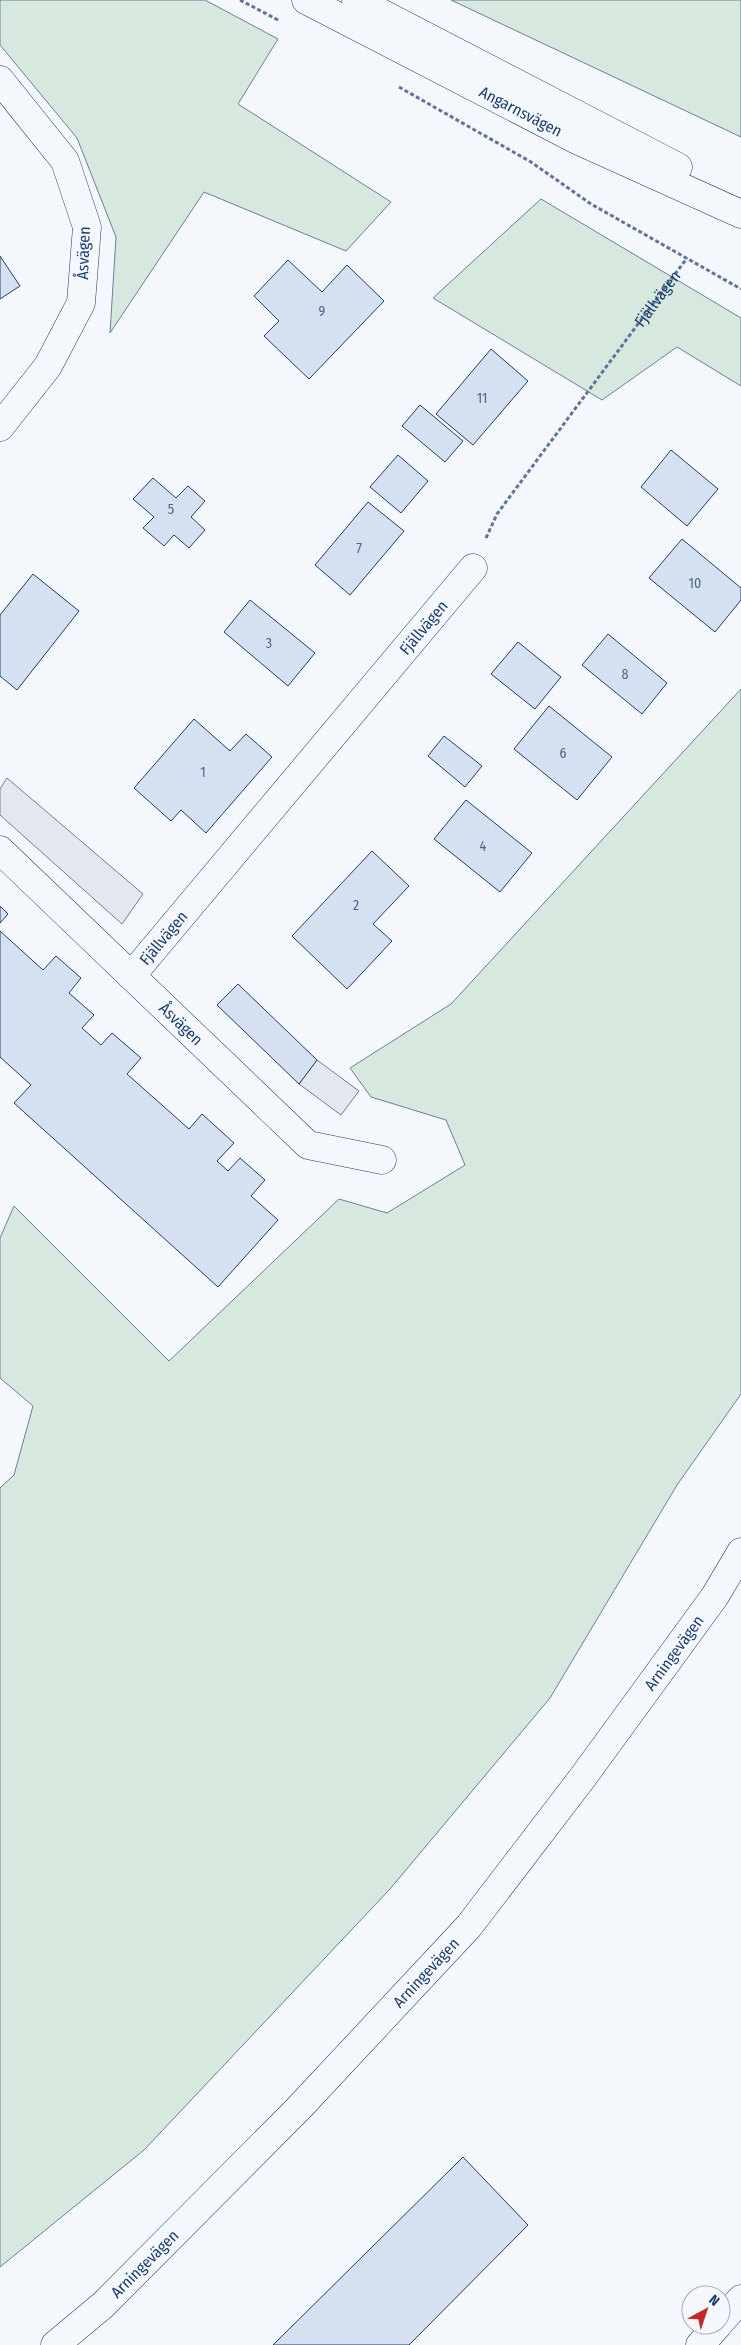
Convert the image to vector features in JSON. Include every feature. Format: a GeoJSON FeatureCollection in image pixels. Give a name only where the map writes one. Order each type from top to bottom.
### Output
{"type":"FeatureCollection","features":[{"type":"Feature","properties":{"kind":"main road","name":"Angarnsvägen"},"geometry":{"type":"LineString","coordinates":[[306,0],[577,140],[741,214]]}},
{"type":"Feature","properties":{"kind":"main road","name":"Angarnsvägen"},"geometry":{"type":"LineString","coordinates":[[356,0],[704,180],[741,194]]}},
{"type":"Feature","properties":{"kind":"main road","name":"Åsvägen"},"geometry":{"type":"LineString","coordinates":[[0,80],[65,161],[87,227],[81,303],[48,366],[0,427]]}},
{"type":"Feature","properties":{"kind":"main road","name":"Fjällvägen"},"geometry":{"type":"LineString","coordinates":[[131,976],[473,568]]}},
{"type":"Feature","properties":{"kind":"main road","name":"Åsvägen"},"geometry":{"type":"LineString","coordinates":[[0,850],[308,1145],[382,1160]]}},
{"type":"Feature","properties":{"kind":"main road","name":"Arningevägen"},"geometry":{"type":"LineString","coordinates":[[66,2341],[298,2109],[469,1926],[583,1777],[716,1596],[741,1552]]}},
{"type":"Feature","properties":{"kind":"main road"},"geometry":{"type":"LineString","coordinates":[[731,2310],[741,2299]]}},
{"type":"Feature","properties":{"kind":"main road"},"geometry":{"type":"LineString","coordinates":[[700,2345],[709,2335]]}},
{"type":"Feature","properties":{"kind":"path"},"geometry":{"type":"LineString","coordinates":[[240,0],[286,24]]}},
{"type":"Feature","properties":{"kind":"path"},"geometry":{"type":"LineString","coordinates":[[396,86],[531,162],[591,204],[741,289]]}},
{"type":"Feature","properties":{"kind":"path","name":"Fjällvägen"},"geometry":{"type":"LineString","coordinates":[[473,568],[497,514],[687,258]]}},
{"type":"Feature","properties":{"kind":"shaded area"},"geometry":{"type":"Polygon","coordinates":[[[0,0],[205,0],[278,39],[238,104],[391,202],[346,251],[204,192],[110,333],[116,237],[77,138],[0,45],[0,0]]]}},
{"type":"Feature","properties":{"kind":"shaded area"},"geometry":{"type":"Polygon","coordinates":[[[451,0],[741,0],[741,137],[451,0]]]}},
{"type":"Feature","properties":{"kind":"shaded area"},"geometry":{"type":"Polygon","coordinates":[[[541,199],[741,318],[741,386],[677,347],[602,400],[433,298],[541,199]]]}},
{"type":"Feature","properties":{"kind":"shaded area"},"geometry":{"type":"Polygon","coordinates":[[[741,689],[741,1394],[677,1485],[550,1698],[390,1889],[144,2150],[0,2267],[0,1488],[14,1475],[33,1406],[0,1378],[0,1238],[14,1206],[169,1361],[339,1199],[387,1213],[465,1165],[446,1120],[371,1097],[350,1068],[451,1004],[741,689]]]}},
{"type":"Feature","properties":{"kind":"shaded area"},"geometry":{"type":"Polygon","coordinates":[[[7,778],[143,894],[122,924],[0,815],[0,789],[7,778]]]}},
{"type":"Feature","properties":{"kind":"shaded area"},"geometry":{"type":"Polygon","coordinates":[[[317,1060],[359,1091],[341,1115],[299,1084],[317,1060]]]}},
{"type":"Feature","properties":{"kind":"building"},"geometry":{"type":"Polygon","coordinates":[[[0,256],[20,286],[0,299],[0,256]]]}},
{"type":"Feature","properties":{"kind":"building"},"geometry":{"type":"Polygon","coordinates":[[[288,260],[322,292],[347,265],[384,301],[309,379],[264,336],[279,321],[254,296],[288,260]]]}},
{"type":"Feature","properties":{"kind":"building"},"geometry":{"type":"Polygon","coordinates":[[[491,349],[528,381],[473,445],[436,414],[491,349]]]}},
{"type":"Feature","properties":{"kind":"building"},"geometry":{"type":"Polygon","coordinates":[[[420,405],[463,441],[445,462],[402,426],[420,405]]]}},
{"type":"Feature","properties":{"kind":"building"},"geometry":{"type":"Polygon","coordinates":[[[671,450],[718,489],[687,526],[641,487],[671,450]]]}},
{"type":"Feature","properties":{"kind":"building"},"geometry":{"type":"Polygon","coordinates":[[[398,455],[428,481],[401,513],[370,487],[398,455]]]}},
{"type":"Feature","properties":{"kind":"building"},"geometry":{"type":"Polygon","coordinates":[[[153,478],[176,498],[188,486],[205,501],[191,517],[205,530],[189,548],[174,535],[164,546],[143,528],[154,517],[133,499],[153,478]]]}},
{"type":"Feature","properties":{"kind":"building"},"geometry":{"type":"Polygon","coordinates":[[[368,502],[404,531],[350,595],[315,565],[368,502]]]}},
{"type":"Feature","properties":{"kind":"building"},"geometry":{"type":"Polygon","coordinates":[[[682,539],[741,588],[741,600],[715,632],[649,578],[682,539]]]}},
{"type":"Feature","properties":{"kind":"building"},"geometry":{"type":"Polygon","coordinates":[[[33,574],[79,611],[17,690],[0,676],[0,615],[33,574]]]}},
{"type":"Feature","properties":{"kind":"building"},"geometry":{"type":"Polygon","coordinates":[[[250,600],[315,653],[288,686],[224,632],[250,600]]]}},
{"type":"Feature","properties":{"kind":"building"},"geometry":{"type":"Polygon","coordinates":[[[608,634],[667,683],[642,714],[582,665],[608,634]]]}},
{"type":"Feature","properties":{"kind":"building"},"geometry":{"type":"Polygon","coordinates":[[[518,642],[561,677],[535,709],[491,674],[518,642]]]}},
{"type":"Feature","properties":{"kind":"building"},"geometry":{"type":"Polygon","coordinates":[[[549,706],[612,757],[577,800],[514,749],[549,706]]]}},
{"type":"Feature","properties":{"kind":"building"},"geometry":{"type":"Polygon","coordinates":[[[194,719],[230,751],[246,734],[272,757],[206,833],[181,810],[171,821],[134,788],[194,719]]]}},
{"type":"Feature","properties":{"kind":"building"},"geometry":{"type":"Polygon","coordinates":[[[444,736],[482,766],[465,787],[428,756],[444,736]]]}},
{"type":"Feature","properties":{"kind":"building"},"geometry":{"type":"Polygon","coordinates":[[[466,800],[532,853],[500,892],[434,839],[466,800]]]}},
{"type":"Feature","properties":{"kind":"building"},"geometry":{"type":"Polygon","coordinates":[[[372,851],[409,886],[373,924],[392,941],[347,989],[292,936],[372,851]]]}},
{"type":"Feature","properties":{"kind":"building"},"geometry":{"type":"Polygon","coordinates":[[[0,906],[8,914],[0,923],[0,906]]]}},
{"type":"Feature","properties":{"kind":"building"},"geometry":{"type":"Polygon","coordinates":[[[0,931],[43,970],[56,956],[81,978],[69,993],[94,1015],[82,1028],[101,1045],[112,1033],[141,1058],[127,1074],[189,1129],[202,1114],[234,1143],[217,1161],[228,1171],[240,1158],[265,1180],[251,1196],[278,1220],[218,1287],[14,1103],[31,1085],[0,1057],[0,931]]]}},
{"type":"Feature","properties":{"kind":"building"},"geometry":{"type":"Polygon","coordinates":[[[238,984],[317,1060],[299,1084],[217,1005],[238,984]]]}},
{"type":"Feature","properties":{"kind":"building"},"geometry":{"type":"Polygon","coordinates":[[[463,2157],[528,2225],[409,2345],[273,2345],[463,2157]]]}}]}
